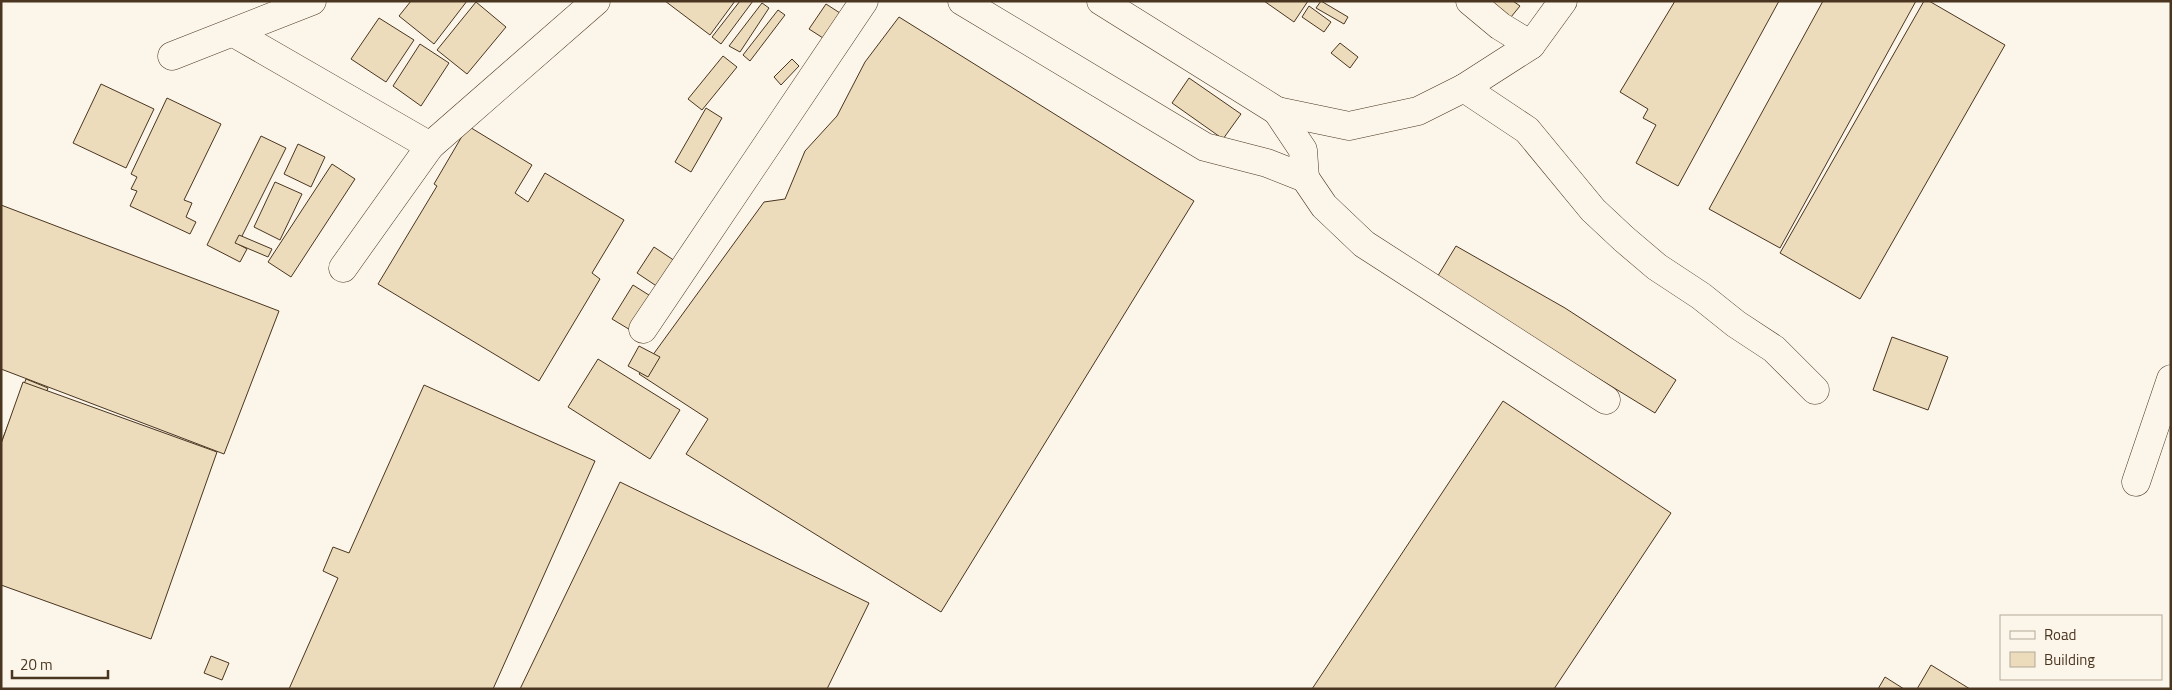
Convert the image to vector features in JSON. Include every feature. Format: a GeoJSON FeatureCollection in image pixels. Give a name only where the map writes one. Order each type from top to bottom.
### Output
{"type":"FeatureCollection","features":[{"type":"Feature","properties":{"kind":"lane"},"geometry":{"type":"LineString","coordinates":[[172,56],[312,1]]}},
{"type":"Feature","properties":{"kind":"lane"},"geometry":{"type":"LineString","coordinates":[[344,268],[430,146],[596,1]]}},
{"type":"Feature","properties":{"kind":"lane"},"geometry":{"type":"LineString","coordinates":[[643,329],[864,1]]}},
{"type":"Feature","properties":{"kind":"lane"},"geometry":{"type":"LineString","coordinates":[[962,1],[1205,147],[1267,163],[1305,178]]}},
{"type":"Feature","properties":{"kind":"lane"},"geometry":{"type":"LineString","coordinates":[[1101,1],[1277,111],[1349,126],[1418,111],[1464,88],[1531,45],[1563,1]]}},
{"type":"Feature","properties":{"kind":"lane"},"geometry":{"type":"LineString","coordinates":[[1470,1],[1500,26],[1531,45]]}},
{"type":"Feature","properties":{"kind":"lane"},"geometry":{"type":"LineString","coordinates":[[234,33],[430,146]]}},
{"type":"Feature","properties":{"kind":"lane"},"geometry":{"type":"LineString","coordinates":[[1464,88],[1527,130],[1593,210],[1657,267],[1701,296],[1736,324],[1774,349],[1815,390]]}},
{"type":"Feature","properties":{"kind":"lane"},"geometry":{"type":"LineString","coordinates":[[1277,111],[1303,150],[1305,178],[1324,206],[1364,244],[1606,400]]}},
{"type":"Feature","properties":{"kind":"lane"},"geometry":{"type":"LineString","coordinates":[[2136,482],[2171,379]]}},
{"type":"Feature","properties":{"kind":"building"},"geometry":{"type":"Polygon","coordinates":[[[411,1],[467,1],[434,44],[399,16],[411,1]]]}},
{"type":"Feature","properties":{"kind":"building"},"geometry":{"type":"Polygon","coordinates":[[[665,1],[735,1],[710,35],[665,1]]]}},
{"type":"Feature","properties":{"kind":"building"},"geometry":{"type":"Polygon","coordinates":[[[740,1],[753,1],[721,44],[712,37],[740,1]]]}},
{"type":"Feature","properties":{"kind":"building"},"geometry":{"type":"Polygon","coordinates":[[[1264,1],[1308,1],[1294,22],[1264,1]]]}},
{"type":"Feature","properties":{"kind":"building"},"geometry":{"type":"Polygon","coordinates":[[[1321,1],[1348,17],[1344,24],[1316,8],[1321,1]]]}},
{"type":"Feature","properties":{"kind":"building"},"geometry":{"type":"Polygon","coordinates":[[[1494,1],[1513,1],[1520,6],[1511,17],[1492,5],[1494,1]]]}},
{"type":"Feature","properties":{"kind":"building"},"geometry":{"type":"Polygon","coordinates":[[[1675,1],[1779,1],[1678,186],[1636,163],[1656,125],[1643,118],[1648,109],[1620,92],[1675,1]]]}},
{"type":"Feature","properties":{"kind":"building"},"geometry":{"type":"Polygon","coordinates":[[[1823,1],[1916,1],[1780,248],[1709,209],[1823,1]]]}},
{"type":"Feature","properties":{"kind":"building"},"geometry":{"type":"Polygon","coordinates":[[[1924,1],[1929,1],[2005,45],[1860,299],[1780,253],[1924,1]]]}},
{"type":"Feature","properties":{"kind":"building"},"geometry":{"type":"Polygon","coordinates":[[[476,2],[506,27],[467,74],[437,50],[476,2]]]}},
{"type":"Feature","properties":{"kind":"building"},"geometry":{"type":"Polygon","coordinates":[[[762,3],[769,8],[740,52],[729,46],[762,3]]]}},
{"type":"Feature","properties":{"kind":"building"},"geometry":{"type":"Polygon","coordinates":[[[826,4],[840,13],[823,38],[809,29],[826,4]]]}},
{"type":"Feature","properties":{"kind":"building"},"geometry":{"type":"Polygon","coordinates":[[[1309,6],[1331,22],[1324,32],[1302,17],[1309,6]]]}},
{"type":"Feature","properties":{"kind":"building"},"geometry":{"type":"Polygon","coordinates":[[[778,10],[785,15],[750,61],[743,55],[778,10]]]}},
{"type":"Feature","properties":{"kind":"building"},"geometry":{"type":"Polygon","coordinates":[[[899,17],[1194,201],[941,612],[686,454],[708,419],[639,374],[764,202],[785,199],[805,151],[837,116],[865,62],[899,17]]]}},
{"type":"Feature","properties":{"kind":"building"},"geometry":{"type":"Polygon","coordinates":[[[379,18],[414,40],[386,82],[351,59],[379,18]]]}},
{"type":"Feature","properties":{"kind":"building"},"geometry":{"type":"Polygon","coordinates":[[[1340,43],[1358,57],[1350,68],[1331,53],[1340,43]]]}},
{"type":"Feature","properties":{"kind":"building"},"geometry":{"type":"Polygon","coordinates":[[[420,44],[449,63],[421,106],[393,86],[420,44]]]}},
{"type":"Feature","properties":{"kind":"building"},"geometry":{"type":"Polygon","coordinates":[[[723,56],[737,67],[702,110],[688,99],[723,56]]]}},
{"type":"Feature","properties":{"kind":"building"},"geometry":{"type":"Polygon","coordinates":[[[792,59],[799,66],[781,85],[774,77],[792,59]]]}},
{"type":"Feature","properties":{"kind":"building"},"geometry":{"type":"Polygon","coordinates":[[[1189,78],[1241,114],[1223,139],[1172,103],[1189,78]]]}},
{"type":"Feature","properties":{"kind":"building"},"geometry":{"type":"Polygon","coordinates":[[[101,84],[154,109],[126,168],[73,143],[101,84]]]}},
{"type":"Feature","properties":{"kind":"building"},"geometry":{"type":"Polygon","coordinates":[[[167,98],[221,124],[184,200],[192,203],[186,217],[196,222],[190,234],[130,206],[137,191],[131,189],[137,177],[131,174],[167,98]]]}},
{"type":"Feature","properties":{"kind":"building"},"geometry":{"type":"Polygon","coordinates":[[[706,108],[722,118],[691,172],[675,162],[706,108]]]}},
{"type":"Feature","properties":{"kind":"building"},"geometry":{"type":"Polygon","coordinates":[[[468,126],[532,165],[515,193],[528,202],[545,173],[624,220],[592,273],[600,279],[539,381],[378,284],[437,186],[434,184],[468,126]]]}},
{"type":"Feature","properties":{"kind":"building"},"geometry":{"type":"Polygon","coordinates":[[[261,136],[286,148],[238,244],[247,249],[240,262],[207,245],[261,136]]]}},
{"type":"Feature","properties":{"kind":"building"},"geometry":{"type":"Polygon","coordinates":[[[298,144],[325,157],[311,187],[284,174],[298,144]]]}},
{"type":"Feature","properties":{"kind":"building"},"geometry":{"type":"Polygon","coordinates":[[[332,164],[355,179],[291,277],[268,262],[332,164]]]}},
{"type":"Feature","properties":{"kind":"building"},"geometry":{"type":"Polygon","coordinates":[[[275,182],[302,194],[280,240],[254,227],[275,182]]]}},
{"type":"Feature","properties":{"kind":"building"},"geometry":{"type":"Polygon","coordinates":[[[1,205],[279,311],[224,454],[1,369],[1,205]]]}},
{"type":"Feature","properties":{"kind":"building"},"geometry":{"type":"Polygon","coordinates":[[[239,235],[272,249],[268,257],[235,243],[239,235]]]}},
{"type":"Feature","properties":{"kind":"building"},"geometry":{"type":"Polygon","coordinates":[[[1456,246],[1565,308],[1676,380],[1655,413],[1436,279],[1456,246]]]}},
{"type":"Feature","properties":{"kind":"building"},"geometry":{"type":"Polygon","coordinates":[[[654,247],[675,261],[658,287],[637,273],[654,247]]]}},
{"type":"Feature","properties":{"kind":"building"},"geometry":{"type":"Polygon","coordinates":[[[633,285],[652,297],[632,331],[612,319],[633,285]]]}},
{"type":"Feature","properties":{"kind":"building"},"geometry":{"type":"Polygon","coordinates":[[[1892,337],[1948,357],[1928,410],[1873,390],[1892,337]]]}},
{"type":"Feature","properties":{"kind":"building"},"geometry":{"type":"Polygon","coordinates":[[[639,346],[660,357],[648,377],[628,366],[639,346]]]}},
{"type":"Feature","properties":{"kind":"building"},"geometry":{"type":"Polygon","coordinates":[[[598,359],[680,410],[650,459],[568,407],[598,359]]]}},
{"type":"Feature","properties":{"kind":"building"},"geometry":{"type":"Polygon","coordinates":[[[26,379],[48,388],[1,512],[1,443],[26,379]]]}},
{"type":"Feature","properties":{"kind":"building"},"geometry":{"type":"Polygon","coordinates":[[[23,382],[217,452],[151,639],[1,585],[1,444],[23,382]]]}},
{"type":"Feature","properties":{"kind":"building"},"geometry":{"type":"Polygon","coordinates":[[[424,385],[595,461],[493,689],[289,689],[338,578],[323,571],[333,547],[349,553],[424,385]]]}},
{"type":"Feature","properties":{"kind":"building"},"geometry":{"type":"Polygon","coordinates":[[[1503,401],[1671,513],[1554,689],[1312,689],[1503,401]]]}},
{"type":"Feature","properties":{"kind":"building"},"geometry":{"type":"Polygon","coordinates":[[[620,482],[869,603],[827,689],[520,689],[620,482]]]}},
{"type":"Feature","properties":{"kind":"building"},"geometry":{"type":"Polygon","coordinates":[[[211,656],[229,663],[222,680],[204,673],[211,656]]]}},
{"type":"Feature","properties":{"kind":"building"},"geometry":{"type":"Polygon","coordinates":[[[1931,665],[1970,689],[1917,689],[1931,665]]]}},
{"type":"Feature","properties":{"kind":"building"},"geometry":{"type":"Polygon","coordinates":[[[1885,677],[1904,689],[1878,689],[1885,677]]]}}]}
